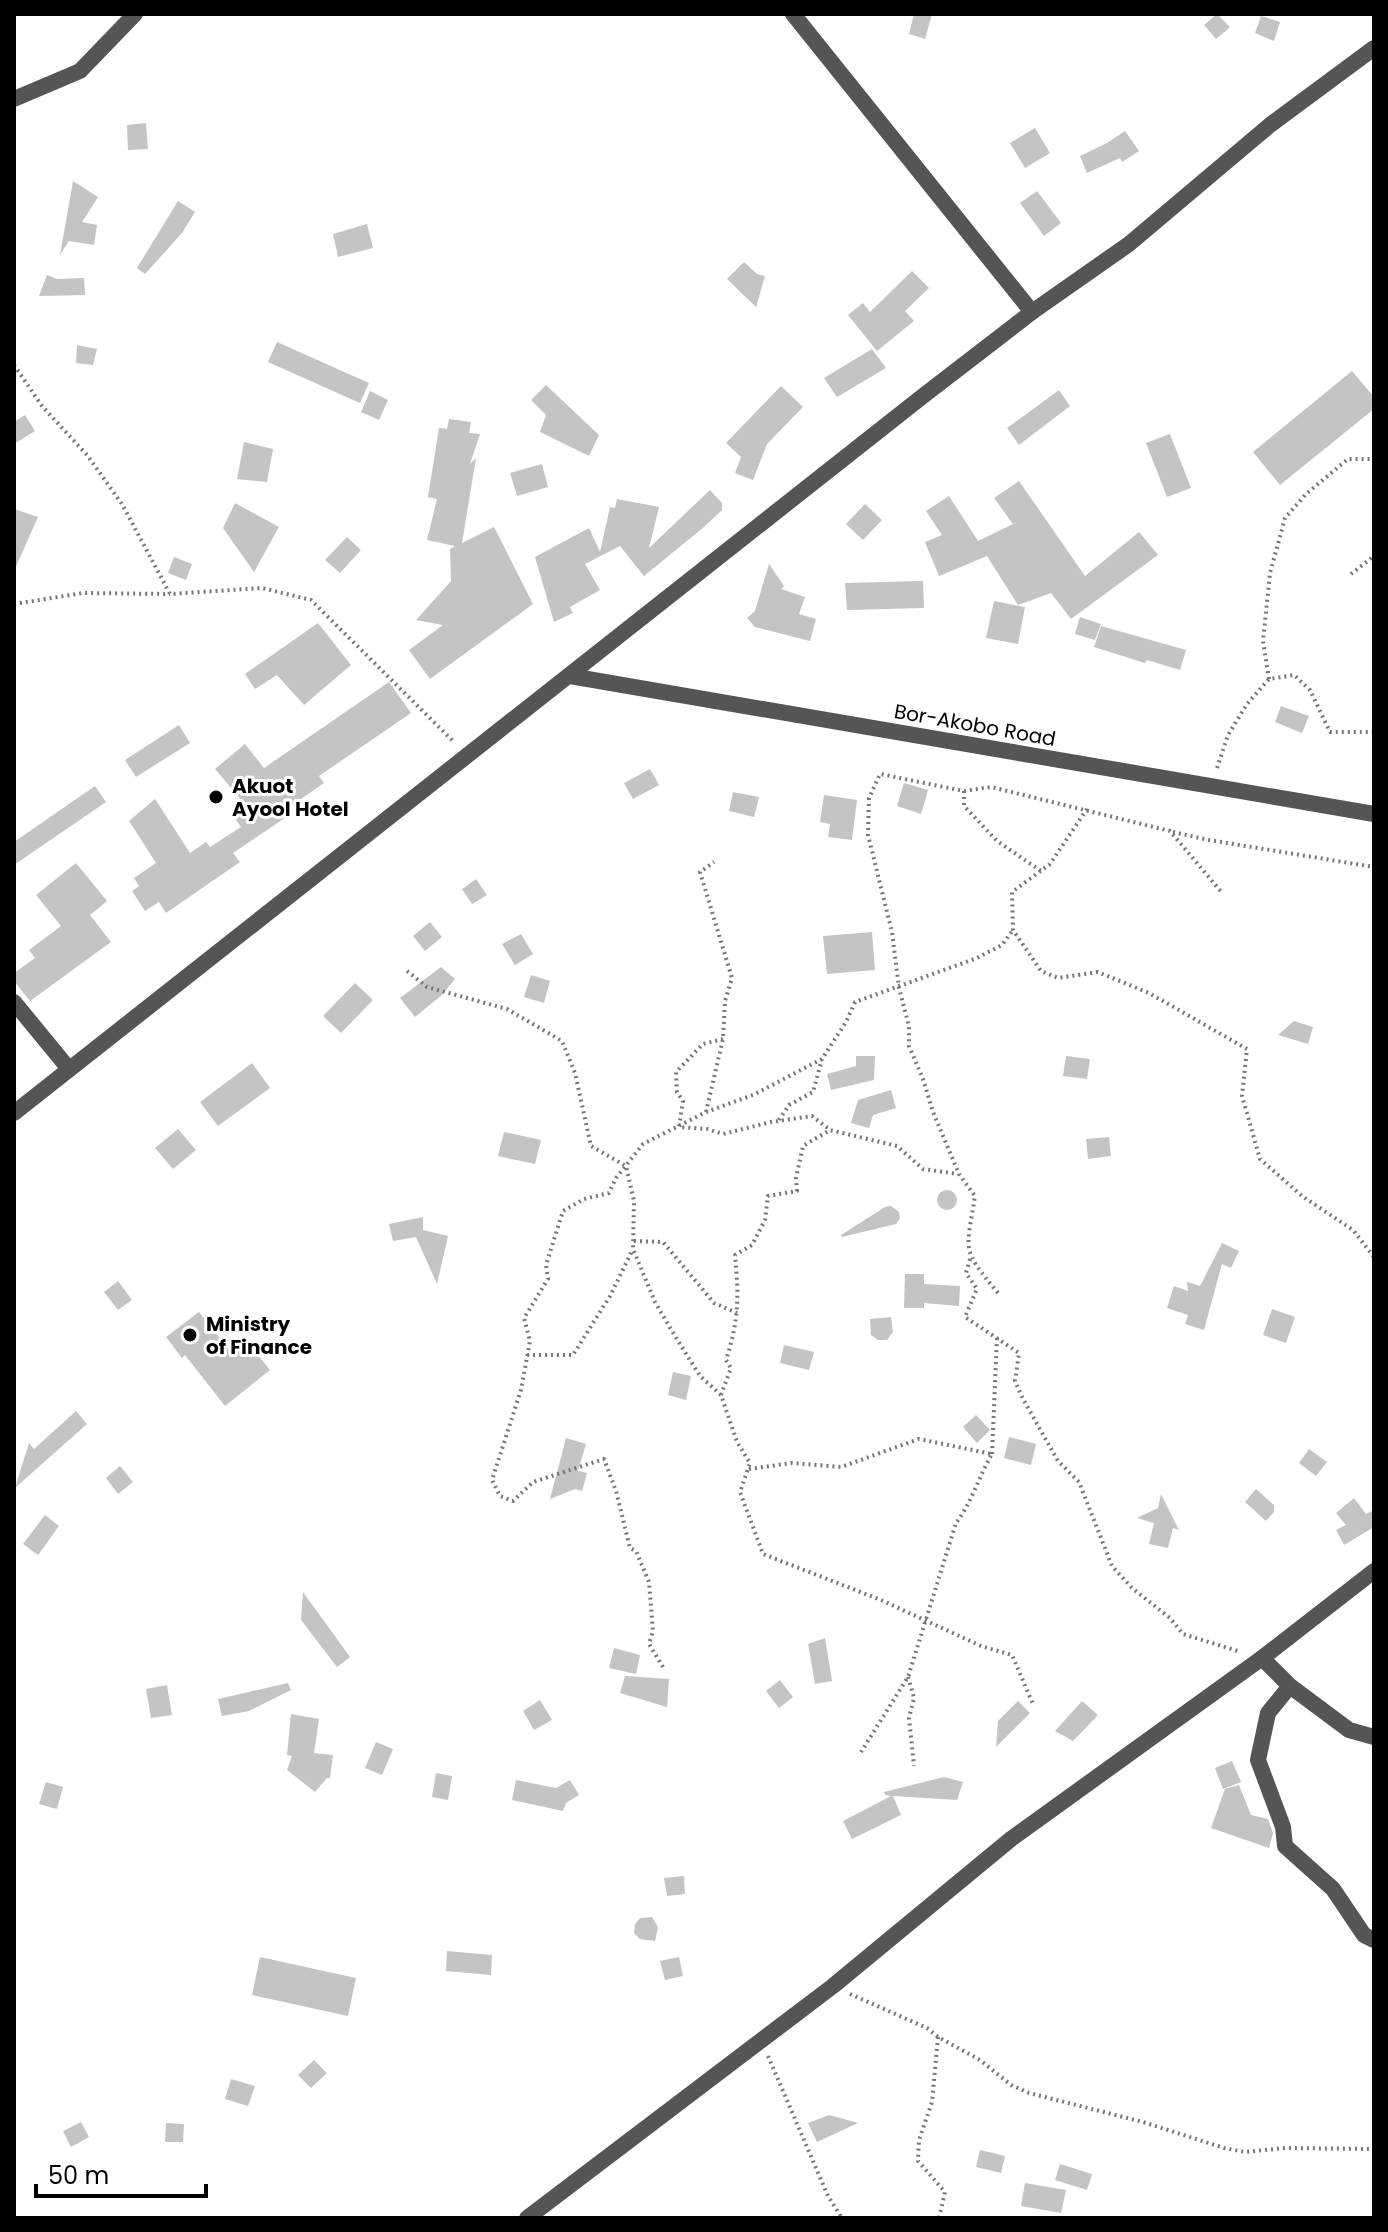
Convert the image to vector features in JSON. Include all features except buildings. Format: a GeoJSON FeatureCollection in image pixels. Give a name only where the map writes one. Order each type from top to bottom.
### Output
{"type":"FeatureCollection","features":[{"type":"Feature","properties":{"kind":"street"},"geometry":{"type":"LineString","coordinates":[[14,99],[80,71],[135,14]]}},
{"type":"Feature","properties":{"kind":"street"},"geometry":{"type":"LineString","coordinates":[[793,14],[1032,312]]}},
{"type":"Feature","properties":{"kind":"street"},"geometry":{"type":"LineString","coordinates":[[14,1113],[1032,312],[1129,244],[1270,125],[1374,48]]}},
{"type":"Feature","properties":{"kind":"street","name":"Bor-Akobo Road"},"geometry":{"type":"LineString","coordinates":[[570,676],[1374,814]]}},
{"type":"Feature","properties":{"kind":"street"},"geometry":{"type":"LineString","coordinates":[[14,1002],[69,1069]]}},
{"type":"Feature","properties":{"kind":"street"},"geometry":{"type":"LineString","coordinates":[[527,2218],[833,1986],[1011,1839],[1262,1658],[1374,1571]]}},
{"type":"Feature","properties":{"kind":"street"},"geometry":{"type":"LineString","coordinates":[[1262,1658],[1290,1686],[1349,1730],[1374,1737]]}},
{"type":"Feature","properties":{"kind":"street"},"geometry":{"type":"LineString","coordinates":[[1290,1686],[1268,1713],[1258,1760],[1283,1827],[1285,1846],[1333,1889],[1364,1935],[1374,1940]]}},
{"type":"Feature","properties":{"kind":"path"},"geometry":{"type":"LineString","coordinates":[[14,365],[42,406],[87,455],[122,504],[170,594]]}},
{"type":"Feature","properties":{"kind":"path"},"geometry":{"type":"LineString","coordinates":[[1269,679],[1263,641],[1268,587],[1285,518],[1306,494],[1348,459],[1374,459]]}},
{"type":"Feature","properties":{"kind":"path"},"geometry":{"type":"LineString","coordinates":[[1351,574],[1374,556]]}},
{"type":"Feature","properties":{"kind":"path"},"geometry":{"type":"LineString","coordinates":[[14,604],[83,593],[170,594],[262,588],[311,600],[468,756]]}},
{"type":"Feature","properties":{"kind":"path"},"geometry":{"type":"LineString","coordinates":[[1210,785],[1228,735],[1247,704],[1269,679],[1294,675],[1310,690],[1330,732],[1374,732]]}},
{"type":"Feature","properties":{"kind":"path"},"geometry":{"type":"LineString","coordinates":[[998,1293],[970,1259],[967,1246],[975,1196],[959,1174],[909,1046],[909,1026],[899,988],[892,932],[868,835],[869,798],[880,774],[964,791],[991,787],[1209,840],[1374,867]]}},
{"type":"Feature","properties":{"kind":"path"},"geometry":{"type":"LineString","coordinates":[[964,791],[964,806],[997,841],[1041,871]]}},
{"type":"Feature","properties":{"kind":"path"},"geometry":{"type":"LineString","coordinates":[[1087,809],[1050,864],[1012,892],[1013,930],[1041,971],[1058,978],[1098,972],[1149,993],[1247,1049],[1242,1096],[1260,1159],[1302,1196],[1353,1230],[1374,1257]]}},
{"type":"Feature","properties":{"kind":"path"},"geometry":{"type":"LineString","coordinates":[[1170,831],[1223,894]]}},
{"type":"Feature","properties":{"kind":"path"},"geometry":{"type":"LineString","coordinates":[[706,1112],[723,1039],[725,1001],[732,978],[700,872],[714,862]]}},
{"type":"Feature","properties":{"kind":"path"},"geometry":{"type":"LineString","coordinates":[[779,1120],[789,1105],[813,1092],[822,1059],[855,1002],[899,988],[989,951],[1002,945],[1013,930]]}},
{"type":"Feature","properties":{"kind":"path"},"geometry":{"type":"LineString","coordinates":[[407,971],[427,987],[507,1009],[562,1041],[575,1073],[591,1146],[626,1166],[634,1201],[633,1249],[655,1302],[700,1376],[721,1395],[737,1442],[750,1463],[740,1492],[763,1554],[881,1600],[981,1646],[1012,1655],[1033,1704]]}},
{"type":"Feature","properties":{"kind":"path"},"geometry":{"type":"LineString","coordinates":[[679,1127],[683,1101],[677,1092],[676,1072],[703,1044],[723,1039]]}},
{"type":"Feature","properties":{"kind":"path"},"geometry":{"type":"LineString","coordinates":[[663,1667],[649,1644],[653,1631],[649,1582],[636,1551],[630,1548],[616,1491],[604,1459],[533,1482],[513,1501],[500,1496],[492,1480],[521,1390],[530,1341],[524,1318],[548,1279],[546,1265],[563,1211],[584,1199],[609,1193],[643,1144],[706,1112],[753,1095],[822,1059]]}},
{"type":"Feature","properties":{"kind":"path"},"geometry":{"type":"LineString","coordinates":[[679,1127],[707,1129],[723,1134],[779,1120],[812,1116],[830,1130],[897,1146],[923,1169],[959,1174]]}},
{"type":"Feature","properties":{"kind":"path"},"geometry":{"type":"LineString","coordinates":[[721,1395],[731,1368],[726,1360],[737,1327],[735,1255],[752,1245],[765,1220],[768,1196],[797,1191],[796,1178],[803,1146],[830,1130]]}},
{"type":"Feature","properties":{"kind":"path"},"geometry":{"type":"LineString","coordinates":[[633,1241],[663,1242],[714,1303],[737,1313]]}},
{"type":"Feature","properties":{"kind":"path"},"geometry":{"type":"LineString","coordinates":[[527,1355],[573,1355],[610,1296],[633,1249]]}},
{"type":"Feature","properties":{"kind":"path"},"geometry":{"type":"LineString","coordinates":[[970,1259],[966,1273],[977,1289],[965,1317],[1019,1353],[1015,1381],[1058,1461],[1079,1482],[1112,1566],[1132,1588],[1170,1618],[1183,1634],[1262,1658]]}},
{"type":"Feature","properties":{"kind":"path"},"geometry":{"type":"LineString","coordinates":[[861,1752],[908,1677],[956,1523],[966,1510],[974,1485],[992,1454],[997,1338]]}},
{"type":"Feature","properties":{"kind":"path"},"geometry":{"type":"LineString","coordinates":[[748,1469],[792,1463],[841,1467],[919,1439],[992,1454]]}},
{"type":"Feature","properties":{"kind":"path"},"geometry":{"type":"LineString","coordinates":[[908,1677],[914,1698],[909,1718],[914,1766]]}},
{"type":"Feature","properties":{"kind":"path"},"geometry":{"type":"LineString","coordinates":[[833,1986],[927,2028],[1011,2085],[1029,2093],[1245,2152],[1285,2148],[1374,2149]]}},
{"type":"Feature","properties":{"kind":"path"},"geometry":{"type":"LineString","coordinates":[[938,2037],[932,2102],[919,2140],[918,2161],[945,2192],[939,2218]]}},
{"type":"Feature","properties":{"kind":"path"},"geometry":{"type":"LineString","coordinates":[[762,2041],[828,2196],[842,2218]]}},
{"type":"Feature","properties":{"kind":"place","name":"Akuot Ayool Hotel"},"geometry":{"type":"Point","coordinates":[216,797]}},
{"type":"Feature","properties":{"kind":"place","name":"Ministry of Finance"},"geometry":{"type":"Point","coordinates":[190,1335]}}]}
